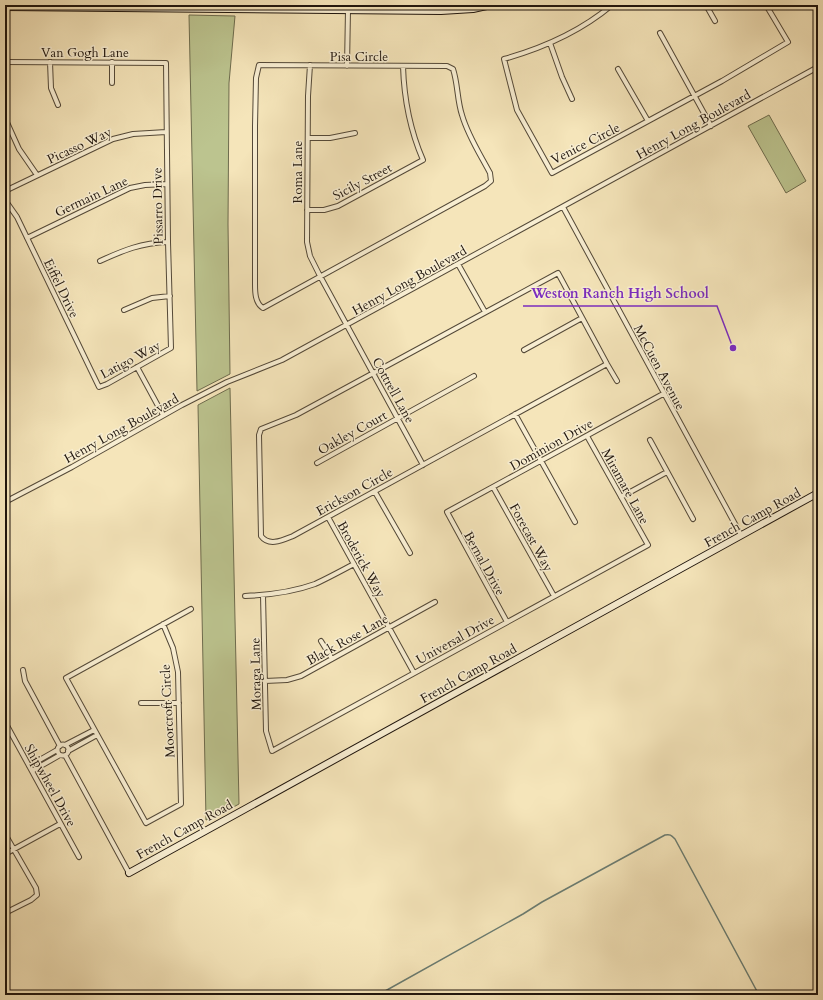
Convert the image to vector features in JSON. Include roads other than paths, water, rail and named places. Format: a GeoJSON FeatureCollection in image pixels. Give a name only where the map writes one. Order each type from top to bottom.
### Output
{"type":"FeatureCollection","features":[{"type":"Feature","properties":{"kind":"street"},"geometry":{"type":"LineString","coordinates":[[5,7],[243,7],[348,10],[457,8],[491,5]]}},
{"type":"Feature","properties":{"kind":"street","name":"Venice Circle"},"geometry":{"type":"LineString","coordinates":[[612,5],[584,26],[550,44],[504,59],[517,110],[552,173],[695,95],[788,42],[766,5]]}},
{"type":"Feature","properties":{"kind":"street"},"geometry":{"type":"LineString","coordinates":[[706,5],[715,21]]}},
{"type":"Feature","properties":{"kind":"street"},"geometry":{"type":"LineString","coordinates":[[347,66],[348,10]]}},
{"type":"Feature","properties":{"kind":"street"},"geometry":{"type":"LineString","coordinates":[[660,33],[711,126]]}},
{"type":"Feature","properties":{"kind":"street"},"geometry":{"type":"LineString","coordinates":[[550,44],[572,99]]}},
{"type":"Feature","properties":{"kind":"street","name":"Van Gogh Lane"},"geometry":{"type":"LineString","coordinates":[[5,62],[166,63]]}},
{"type":"Feature","properties":{"kind":"street"},"geometry":{"type":"LineString","coordinates":[[50,62],[51,88],[58,105]]}},
{"type":"Feature","properties":{"kind":"street"},"geometry":{"type":"LineString","coordinates":[[112,62],[112,83]]}},
{"type":"Feature","properties":{"kind":"street","name":"Pissarro Drive"},"geometry":{"type":"LineString","coordinates":[[166,63],[166,132],[171,348]]}},
{"type":"Feature","properties":{"kind":"street","name":"Pisa Circle"},"geometry":{"type":"LineString","coordinates":[[259,65],[310,65],[447,66],[453,69],[458,102],[466,127],[490,173],[491,181],[485,186],[264,308],[260,306],[257,299],[255,284],[256,78],[259,65]]}},
{"type":"Feature","properties":{"kind":"street","name":"Roma Lane"},"geometry":{"type":"LineString","coordinates":[[310,65],[308,96],[308,249],[320,276]]}},
{"type":"Feature","properties":{"kind":"street","name":"Sicily Street"},"geometry":{"type":"LineString","coordinates":[[307,210],[324,210],[338,206],[423,160],[415,140],[407,110],[404,95],[403,66]]}},
{"type":"Feature","properties":{"kind":"street","name":"Henry Long Boulevard"},"geometry":{"type":"LineString","coordinates":[[5,502],[72,467],[163,415],[227,382],[282,360],[818,67]]}},
{"type":"Feature","properties":{"kind":"street"},"geometry":{"type":"LineString","coordinates":[[618,69],[648,121]]}},
{"type":"Feature","properties":{"kind":"street"},"geometry":{"type":"LineString","coordinates":[[5,118],[19,149],[37,175]]}},
{"type":"Feature","properties":{"kind":"street","name":"Picasso Way"},"geometry":{"type":"LineString","coordinates":[[5,191],[112,139],[133,134],[166,132]]}},
{"type":"Feature","properties":{"kind":"street"},"geometry":{"type":"LineString","coordinates":[[308,138],[336,137],[355,133]]}},
{"type":"Feature","properties":{"kind":"street","name":"Germain Lane"},"geometry":{"type":"LineString","coordinates":[[27,238],[130,188],[145,184],[167,184]]}},
{"type":"Feature","properties":{"kind":"street","name":"Eiffel Drive"},"geometry":{"type":"LineString","coordinates":[[5,200],[17,217],[99,387]]}},
{"type":"Feature","properties":{"kind":"street","name":"McCuen Avenue"},"geometry":{"type":"LineString","coordinates":[[563,207],[663,394],[741,535]]}},
{"type":"Feature","properties":{"kind":"street"},"geometry":{"type":"LineString","coordinates":[[100,262],[135,246],[168,242]]}},
{"type":"Feature","properties":{"kind":"street"},"geometry":{"type":"LineString","coordinates":[[458,264],[485,312]]}},
{"type":"Feature","properties":{"kind":"street","name":"Erickson Circle"},"geometry":{"type":"LineString","coordinates":[[558,273],[582,318],[607,364],[375,492],[285,539],[271,542],[264,539],[260,532],[259,435],[261,429],[296,415],[558,273]]}},
{"type":"Feature","properties":{"kind":"street"},"geometry":{"type":"LineString","coordinates":[[320,276],[346,325]]}},
{"type":"Feature","properties":{"kind":"street"},"geometry":{"type":"LineString","coordinates":[[124,310],[152,298],[170,296]]}},
{"type":"Feature","properties":{"kind":"street"},"geometry":{"type":"LineString","coordinates":[[524,350],[582,318]]}},
{"type":"Feature","properties":{"kind":"street","name":"Cottrell Lane"},"geometry":{"type":"LineString","coordinates":[[346,325],[423,465]]}},
{"type":"Feature","properties":{"kind":"street","name":"Latigo Way"},"geometry":{"type":"LineString","coordinates":[[99,387],[171,348]]}},
{"type":"Feature","properties":{"kind":"street"},"geometry":{"type":"LineString","coordinates":[[607,364],[617,381]]}},
{"type":"Feature","properties":{"kind":"street"},"geometry":{"type":"LineString","coordinates":[[137,367],[163,415]]}},
{"type":"Feature","properties":{"kind":"street","name":"Oakley Court"},"geometry":{"type":"LineString","coordinates":[[317,463],[474,376]]}},
{"type":"Feature","properties":{"kind":"street","name":"Dominion Drive"},"geometry":{"type":"LineString","coordinates":[[447,512],[663,394]]}},
{"type":"Feature","properties":{"kind":"street"},"geometry":{"type":"LineString","coordinates":[[515,414],[575,522]]}},
{"type":"Feature","properties":{"kind":"street","name":"Miramare Lane"},"geometry":{"type":"LineString","coordinates":[[587,436],[648,545]]}},
{"type":"Feature","properties":{"kind":"street"},"geometry":{"type":"LineString","coordinates":[[650,440],[693,519]]}},
{"type":"Feature","properties":{"kind":"street"},"geometry":{"type":"LineString","coordinates":[[621,497],[667,472]]}},
{"type":"Feature","properties":{"kind":"street","name":"Forecast Way"},"geometry":{"type":"LineString","coordinates":[[493,487],[554,596]]}},
{"type":"Feature","properties":{"kind":"street"},"geometry":{"type":"LineString","coordinates":[[375,492],[410,553]]}},
{"type":"Feature","properties":{"kind":"street","name":"French Camp Road"},"geometry":{"type":"LineString","coordinates":[[129,872],[818,493]]}},
{"type":"Feature","properties":{"kind":"street","name":"Bernal Drive"},"geometry":{"type":"LineString","coordinates":[[447,512],[507,622]]}},
{"type":"Feature","properties":{"kind":"street","name":"Broderick Way"},"geometry":{"type":"LineString","coordinates":[[328,517],[414,673]]}},
{"type":"Feature","properties":{"kind":"street","name":"Universal Drive"},"geometry":{"type":"LineString","coordinates":[[272,751],[648,545]]}},
{"type":"Feature","properties":{"kind":"street"},"geometry":{"type":"LineString","coordinates":[[245,596],[290,591],[315,584],[354,564]]}},
{"type":"Feature","properties":{"kind":"street","name":"Moraga Lane"},"geometry":{"type":"LineString","coordinates":[[263,595],[266,731],[267,739],[272,751]]}},
{"type":"Feature","properties":{"kind":"street","name":"Black Rose Lane"},"geometry":{"type":"LineString","coordinates":[[265,681],[294,678],[332,659],[435,602]]}},
{"type":"Feature","properties":{"kind":"street"},"geometry":{"type":"LineString","coordinates":[[163,624],[191,609]]}},
{"type":"Feature","properties":{"kind":"street","name":"Moorcroft Circle"},"geometry":{"type":"LineString","coordinates":[[163,624],[171,642],[176,660],[179,703],[181,804],[146,823],[66,678],[163,624]]}},
{"type":"Feature","properties":{"kind":"street"},"geometry":{"type":"LineString","coordinates":[[321,641],[332,659]]}},
{"type":"Feature","properties":{"kind":"street"},"geometry":{"type":"LineString","coordinates":[[23,670],[25,681],[60,746]]}},
{"type":"Feature","properties":{"kind":"street"},"geometry":{"type":"LineString","coordinates":[[141,703],[179,703]]}},
{"type":"Feature","properties":{"kind":"street","name":"Shipwheel Drive"},"geometry":{"type":"LineString","coordinates":[[5,722],[79,857]]}},
{"type":"Feature","properties":{"kind":"street"},"geometry":{"type":"LineString","coordinates":[[29,766],[57,750],[60,746],[65,745],[94,730]]}},
{"type":"Feature","properties":{"kind":"street"},"geometry":{"type":"LineString","coordinates":[[65,755],[68,751],[97,735]]}},
{"type":"Feature","properties":{"kind":"street"},"geometry":{"type":"LineString","coordinates":[[65,745],[68,751]]}},
{"type":"Feature","properties":{"kind":"street"},"geometry":{"type":"LineString","coordinates":[[57,750],[60,755]]}},
{"type":"Feature","properties":{"kind":"street"},"geometry":{"type":"LineString","coordinates":[[32,771],[60,755],[65,755]]}},
{"type":"Feature","properties":{"kind":"street"},"geometry":{"type":"LineString","coordinates":[[65,755],[129,872]]}},
{"type":"Feature","properties":{"kind":"street"},"geometry":{"type":"LineString","coordinates":[[5,854],[60,824]]}},
{"type":"Feature","properties":{"kind":"street"},"geometry":{"type":"LineString","coordinates":[[5,834],[36,888],[37,895],[32,900],[5,913]]}},
{"type":"Feature","properties":{"kind":"waterway"},"geometry":{"type":"LineString","coordinates":[[378,995],[542,902],[665,835],[671,836],[675,839],[759,995]]}},
{"type":"Feature","properties":{"kind":"place","name":"Weston Ranch High School"},"geometry":{"type":"Point","coordinates":[733,348]}}]}
